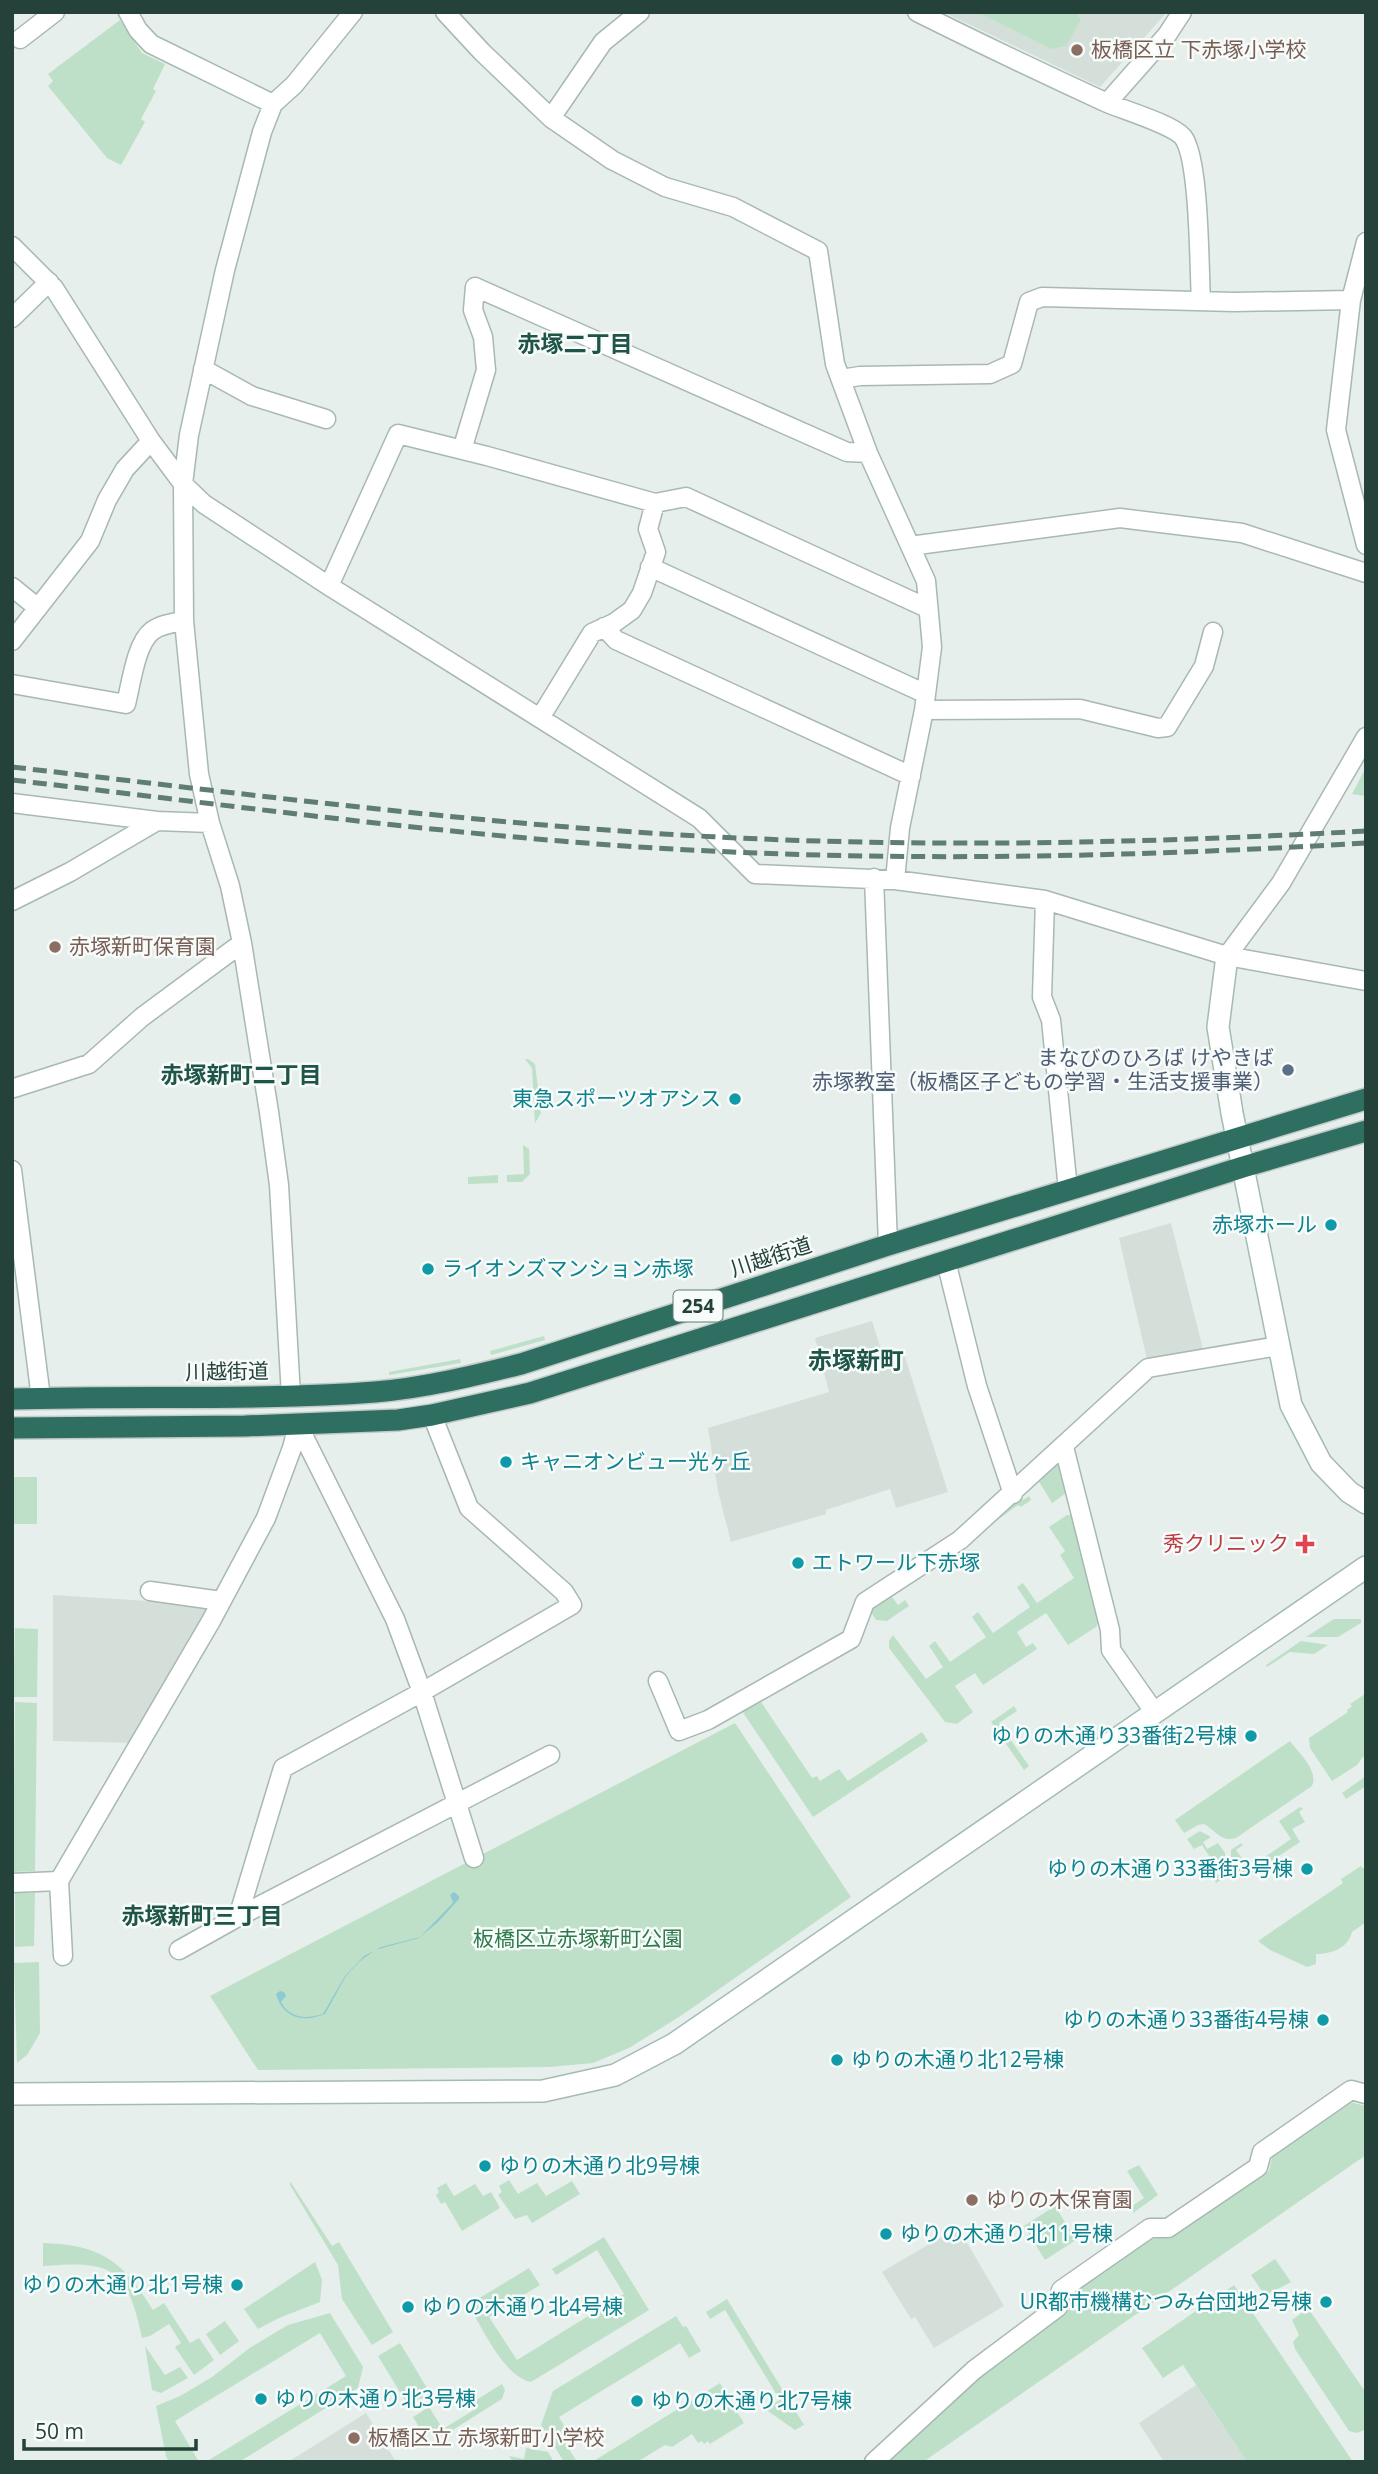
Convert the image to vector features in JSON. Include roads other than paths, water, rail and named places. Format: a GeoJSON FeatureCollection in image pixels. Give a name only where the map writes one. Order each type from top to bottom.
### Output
{"type":"FeatureCollection","features":[{"type":"Feature","properties":{"kind":"highway","name":"川越街道"},"geometry":{"type":"LineString","coordinates":[[12,1399],[291,1396],[377,1391],[511,1367],[888,1245],[1366,1099]]}},
{"type":"Feature","properties":{"kind":"highway","name":"254"},"geometry":{"type":"LineString","coordinates":[[12,1428],[298,1425],[397,1420],[432,1415],[530,1393],[1243,1167],[1366,1131]]}},
{"type":"Feature","properties":{"kind":"street"},"geometry":{"type":"LineString","coordinates":[[20,39],[55,12]]}},
{"type":"Feature","properties":{"kind":"street"},"geometry":{"type":"LineString","coordinates":[[128,12],[151,44],[273,104]]}},
{"type":"Feature","properties":{"kind":"street"},"geometry":{"type":"LineString","coordinates":[[291,1396],[279,1185],[242,943],[230,886],[210,823],[199,774],[184,621],[183,484],[189,435],[225,270],[262,132],[273,104],[294,85],[353,12]]}},
{"type":"Feature","properties":{"kind":"street"},"geometry":{"type":"LineString","coordinates":[[445,12],[482,52],[551,118],[612,160],[665,187],[733,207],[818,251],[835,364],[868,453],[926,581],[932,647],[925,702],[900,828],[895,880]]}},
{"type":"Feature","properties":{"kind":"street"},"geometry":{"type":"LineString","coordinates":[[551,118],[603,43],[640,12]]}},
{"type":"Feature","properties":{"kind":"street"},"geometry":{"type":"LineString","coordinates":[[917,12],[1183,137],[1190,153],[1196,196],[1201,301]]}},
{"type":"Feature","properties":{"kind":"street"},"geometry":{"type":"LineString","coordinates":[[1107,103],[1167,35],[1182,12]]}},
{"type":"Feature","properties":{"kind":"street"},"geometry":{"type":"LineString","coordinates":[[1366,242],[1351,300],[1336,430],[1366,545]]}},
{"type":"Feature","properties":{"kind":"street"},"geometry":{"type":"LineString","coordinates":[[12,246],[49,282],[151,441],[183,484],[204,504],[329,586],[699,818],[755,874],[874,878],[1045,900],[1227,956],[1366,981]]}},
{"type":"Feature","properties":{"kind":"street"},"geometry":{"type":"LineString","coordinates":[[12,318],[49,282]]}},
{"type":"Feature","properties":{"kind":"street"},"geometry":{"type":"LineString","coordinates":[[462,450],[486,370],[483,337],[474,310],[475,287],[847,452],[868,453]]}},
{"type":"Feature","properties":{"kind":"street"},"geometry":{"type":"LineString","coordinates":[[841,379],[860,376],[990,374],[1012,364],[1029,302],[1042,297],[1201,301],[1351,300]]}},
{"type":"Feature","properties":{"kind":"street"},"geometry":{"type":"LineString","coordinates":[[203,369],[252,396],[326,419]]}},
{"type":"Feature","properties":{"kind":"street"},"geometry":{"type":"LineString","coordinates":[[329,586],[398,434],[655,503],[686,497],[927,608]]}},
{"type":"Feature","properties":{"kind":"street"},"geometry":{"type":"LineString","coordinates":[[12,641],[90,541],[107,500],[125,469],[151,441]]}},
{"type":"Feature","properties":{"kind":"street"},"geometry":{"type":"LineString","coordinates":[[540,718],[592,633],[632,610],[642,593],[656,552],[648,529],[655,503]]}},
{"type":"Feature","properties":{"kind":"street"},"geometry":{"type":"LineString","coordinates":[[910,547],[1120,518],[1242,533],[1366,573]]}},
{"type":"Feature","properties":{"kind":"street"},"geometry":{"type":"LineString","coordinates":[[650,567],[925,702],[1080,709],[1158,728],[1167,727],[1204,666],[1213,632]]}},
{"type":"Feature","properties":{"kind":"street"},"geometry":{"type":"LineString","coordinates":[[12,587],[38,608]]}},
{"type":"Feature","properties":{"kind":"street"},"geometry":{"type":"LineString","coordinates":[[12,684],[126,704],[139,650],[149,632],[160,626],[184,621]]}},
{"type":"Feature","properties":{"kind":"street"},"geometry":{"type":"LineString","coordinates":[[604,627],[616,640],[911,776]]}},
{"type":"Feature","properties":{"kind":"street"},"geometry":{"type":"LineString","coordinates":[[1366,737],[1280,883],[1227,956],[1218,1027],[1237,1139],[1291,1405],[1321,1464],[1366,1503]]}},
{"type":"Feature","properties":{"kind":"street"},"geometry":{"type":"LineString","coordinates":[[12,803],[157,821],[210,823]]}},
{"type":"Feature","properties":{"kind":"street"},"geometry":{"type":"LineString","coordinates":[[12,901],[70,872],[157,821]]}},
{"type":"Feature","properties":{"kind":"street"},"geometry":{"type":"LineString","coordinates":[[874,878],[888,1245]]}},
{"type":"Feature","properties":{"kind":"street"},"geometry":{"type":"LineString","coordinates":[[1045,900],[1042,997],[1051,1020],[1068,1190]]}},
{"type":"Feature","properties":{"kind":"street"},"geometry":{"type":"LineString","coordinates":[[13,1089],[89,1064],[142,1017],[242,943]]}},
{"type":"Feature","properties":{"kind":"street"},"geometry":{"type":"LineString","coordinates":[[12,1170],[41,1398]]}},
{"type":"Feature","properties":{"kind":"street"},"geometry":{"type":"LineString","coordinates":[[946,1261],[976,1386],[1013,1493]]}},
{"type":"Feature","properties":{"kind":"street"},"geometry":{"type":"LineString","coordinates":[[658,1681],[679,1731],[708,1720],[851,1639],[865,1602],[960,1540],[1148,1368],[1278,1346]]}},
{"type":"Feature","properties":{"kind":"street"},"geometry":{"type":"LineString","coordinates":[[238,1917],[283,1768],[572,1605],[564,1592],[469,1508],[432,1415]]}},
{"type":"Feature","properties":{"kind":"street"},"geometry":{"type":"LineString","coordinates":[[62,1956],[59,1881],[266,1518],[298,1425]]}},
{"type":"Feature","properties":{"kind":"street"},"geometry":{"type":"LineString","coordinates":[[298,1425],[395,1619],[422,1692],[474,1858]]}},
{"type":"Feature","properties":{"kind":"street"},"geometry":{"type":"LineString","coordinates":[[1064,1447],[1110,1630],[1111,1650],[1155,1713]]}},
{"type":"Feature","properties":{"kind":"street"},"geometry":{"type":"LineString","coordinates":[[12,2094],[542,2091],[615,2075],[640,2064],[674,2043],[1366,1567]]}},
{"type":"Feature","properties":{"kind":"street"},"geometry":{"type":"LineString","coordinates":[[150,1591],[221,1601]]}},
{"type":"Feature","properties":{"kind":"street"},"geometry":{"type":"LineString","coordinates":[[179,1950],[550,1755]]}},
{"type":"Feature","properties":{"kind":"street"},"geometry":{"type":"LineString","coordinates":[[12,1883],[59,1881]]}},
{"type":"Feature","properties":{"kind":"street"},"geometry":{"type":"LineString","coordinates":[[874,2462],[974,2370],[1058,2307],[1061,2290],[1150,2228],[1168,2228],[1258,2167],[1262,2152],[1351,2090],[1366,2094]]}},
{"type":"Feature","properties":{"kind":"water"},"geometry":{"type":"Polygon","coordinates":[[[454,1892],[459,1896],[438,1922],[419,1938],[376,1950],[420,1937],[451,1905],[453,1902],[450,1895],[454,1892]]]}},
{"type":"Feature","properties":{"kind":"water"},"geometry":{"type":"Polygon","coordinates":[[[374,1951],[346,1976],[325,2014],[317,2017],[302,2018],[295,2016],[289,2013],[279,2002],[276,1994],[280,1991],[286,1996],[281,2002],[294,2015],[311,2017],[323,2014],[345,1976],[364,1956],[374,1951]]]}},
{"type":"Feature","properties":{"kind":"railway"},"geometry":{"type":"LineString","coordinates":[[12,767],[453,817],[718,837],[1042,843],[1366,831]]}},
{"type":"Feature","properties":{"kind":"railway"},"geometry":{"type":"LineString","coordinates":[[12,780],[492,835],[762,853],[964,857],[1165,853],[1366,843]]}},
{"type":"Feature","properties":{"kind":"place","name":"板橋区立 下赤塚小学校"},"geometry":{"type":"Point","coordinates":[1077,50]}},
{"type":"Feature","properties":{"kind":"place","name":"赤塚新町保育園"},"geometry":{"type":"Point","coordinates":[55,947]}},
{"type":"Feature","properties":{"kind":"place","name":"まなびのひろば けやきば 赤塚教室（板橋区子どもの学習・生活支援事業）"},"geometry":{"type":"Point","coordinates":[1288,1070]}},
{"type":"Feature","properties":{"kind":"place","name":"東急スポーツオアシス"},"geometry":{"type":"Point","coordinates":[735,1099]}},
{"type":"Feature","properties":{"kind":"place","name":"赤塚ホール"},"geometry":{"type":"Point","coordinates":[1331,1225]}},
{"type":"Feature","properties":{"kind":"place","name":"ライオンズマンション赤塚"},"geometry":{"type":"Point","coordinates":[428,1269]}},
{"type":"Feature","properties":{"kind":"place","name":"キャニオンビュー光ヶ丘"},"geometry":{"type":"Point","coordinates":[506,1462]}},
{"type":"Feature","properties":{"kind":"place","name":"秀クリニック"},"geometry":{"type":"Point","coordinates":[1305,1544]}},
{"type":"Feature","properties":{"kind":"place","name":"エトワール下赤塚"},"geometry":{"type":"Point","coordinates":[798,1563]}},
{"type":"Feature","properties":{"kind":"place","name":"ゆりの木通り33番街2号棟"},"geometry":{"type":"Point","coordinates":[1251,1736]}},
{"type":"Feature","properties":{"kind":"place","name":"ゆりの木通り33番街3号棟"},"geometry":{"type":"Point","coordinates":[1307,1869]}},
{"type":"Feature","properties":{"kind":"place","name":"ゆりの木通り33番街4号棟"},"geometry":{"type":"Point","coordinates":[1323,2020]}},
{"type":"Feature","properties":{"kind":"place","name":"ゆりの木通り北12号棟"},"geometry":{"type":"Point","coordinates":[837,2060]}},
{"type":"Feature","properties":{"kind":"place","name":"ゆりの木通り北9号棟"},"geometry":{"type":"Point","coordinates":[485,2166]}},
{"type":"Feature","properties":{"kind":"place","name":"ゆりの木保育園"},"geometry":{"type":"Point","coordinates":[972,2200]}},
{"type":"Feature","properties":{"kind":"place","name":"ゆりの木通り北11号棟"},"geometry":{"type":"Point","coordinates":[886,2234]}},
{"type":"Feature","properties":{"kind":"place","name":"ゆりの木通り北1号棟"},"geometry":{"type":"Point","coordinates":[237,2285]}},
{"type":"Feature","properties":{"kind":"place","name":"UR都市機構むつみ台団地2号棟"},"geometry":{"type":"Point","coordinates":[1326,2302]}},
{"type":"Feature","properties":{"kind":"place","name":"ゆりの木通り北4号棟"},"geometry":{"type":"Point","coordinates":[408,2307]}},
{"type":"Feature","properties":{"kind":"place","name":"ゆりの木通り北3号棟"},"geometry":{"type":"Point","coordinates":[261,2399]}},
{"type":"Feature","properties":{"kind":"place","name":"ゆりの木通り北7号棟"},"geometry":{"type":"Point","coordinates":[637,2401]}},
{"type":"Feature","properties":{"kind":"place","name":"板橋区立 赤塚新町小学校"},"geometry":{"type":"Point","coordinates":[354,2438]}},
{"type":"Feature","properties":{"kind":"district","name":"赤塚二丁目"},"geometry":{"type":"Point","coordinates":[575,344]}},
{"type":"Feature","properties":{"kind":"district","name":"赤塚新町二丁目"},"geometry":{"type":"Point","coordinates":[241,1075]}},
{"type":"Feature","properties":{"kind":"district","name":"赤塚新町"},"geometry":{"type":"Point","coordinates":[856,1361]}},
{"type":"Feature","properties":{"kind":"district","name":"赤塚新町三丁目"},"geometry":{"type":"Point","coordinates":[202,1916]}},
{"type":"Feature","properties":{"kind":"park label","name":"板橋区立赤塚新町公園"},"geometry":{"type":"Point","coordinates":[578,1939]}}]}
